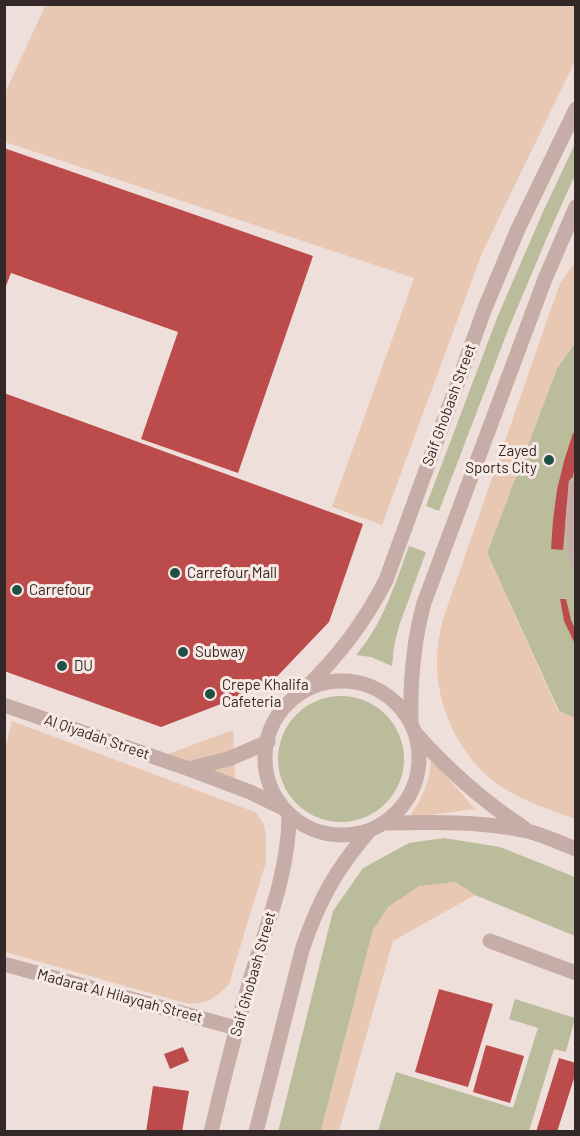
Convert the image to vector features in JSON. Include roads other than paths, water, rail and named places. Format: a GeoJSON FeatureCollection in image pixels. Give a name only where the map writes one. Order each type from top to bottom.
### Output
{"type":"FeatureCollection","features":[{"type":"Feature","properties":{"kind":"street","name":"Saif Ghobash Street"},"geometry":{"type":"LineString","coordinates":[[306,688],[343,649],[386,580],[485,308],[518,229],[576,110]]}},
{"type":"Feature","properties":{"kind":"street"},"geometry":{"type":"LineString","coordinates":[[576,207],[545,279],[424,603],[416,632],[410,682],[413,728],[419,754],[417,774],[410,793],[399,810],[384,823],[369,831],[341,836],[313,831],[300,824],[285,811],[273,792],[267,776],[266,759],[273,726],[281,711],[292,698],[306,688],[322,682],[339,680],[356,682],[373,687],[388,696],[400,708],[413,728],[443,763],[480,797],[529,831],[576,849]]}},
{"type":"Feature","properties":{"kind":"street"},"geometry":{"type":"LineString","coordinates":[[576,484],[574,520],[576,561]]}},
{"type":"Feature","properties":{"kind":"street","name":"Al Qiyadah Street"},"geometry":{"type":"LineString","coordinates":[[4,705],[250,792],[285,811]]}},
{"type":"Feature","properties":{"kind":"street"},"geometry":{"type":"LineString","coordinates":[[189,769],[231,758],[268,742]]}},
{"type":"Feature","properties":{"kind":"street","name":"Saif Ghobash Street"},"geometry":{"type":"LineString","coordinates":[[211,1131],[236,1028],[283,871],[287,847],[285,811]]}},
{"type":"Feature","properties":{"kind":"street"},"geometry":{"type":"LineString","coordinates":[[384,823],[456,823],[529,831]]}},
{"type":"Feature","properties":{"kind":"street"},"geometry":{"type":"LineString","coordinates":[[256,1131],[309,929],[328,886],[369,831]]}},
{"type":"Feature","properties":{"kind":"street"},"geometry":{"type":"LineString","coordinates":[[490,941],[576,973]]}},
{"type":"Feature","properties":{"kind":"street","name":"Madarat Al Hilayqah Street"},"geometry":{"type":"LineString","coordinates":[[4,964],[236,1028]]}},
{"type":"Feature","properties":{"kind":"place","name":"Zayed Sports City"},"geometry":{"type":"Point","coordinates":[549,460]}},
{"type":"Feature","properties":{"kind":"place","name":"Carrefour Mall"},"geometry":{"type":"Point","coordinates":[175,573]}},
{"type":"Feature","properties":{"kind":"place","name":"Carrefour"},"geometry":{"type":"Point","coordinates":[17,590]}},
{"type":"Feature","properties":{"kind":"place","name":"Subway"},"geometry":{"type":"Point","coordinates":[183,652]}},
{"type":"Feature","properties":{"kind":"place","name":"DU"},"geometry":{"type":"Point","coordinates":[62,666]}},
{"type":"Feature","properties":{"kind":"place","name":"Crepe Khalifa Cafeteria"},"geometry":{"type":"Point","coordinates":[210,694]}}]}
